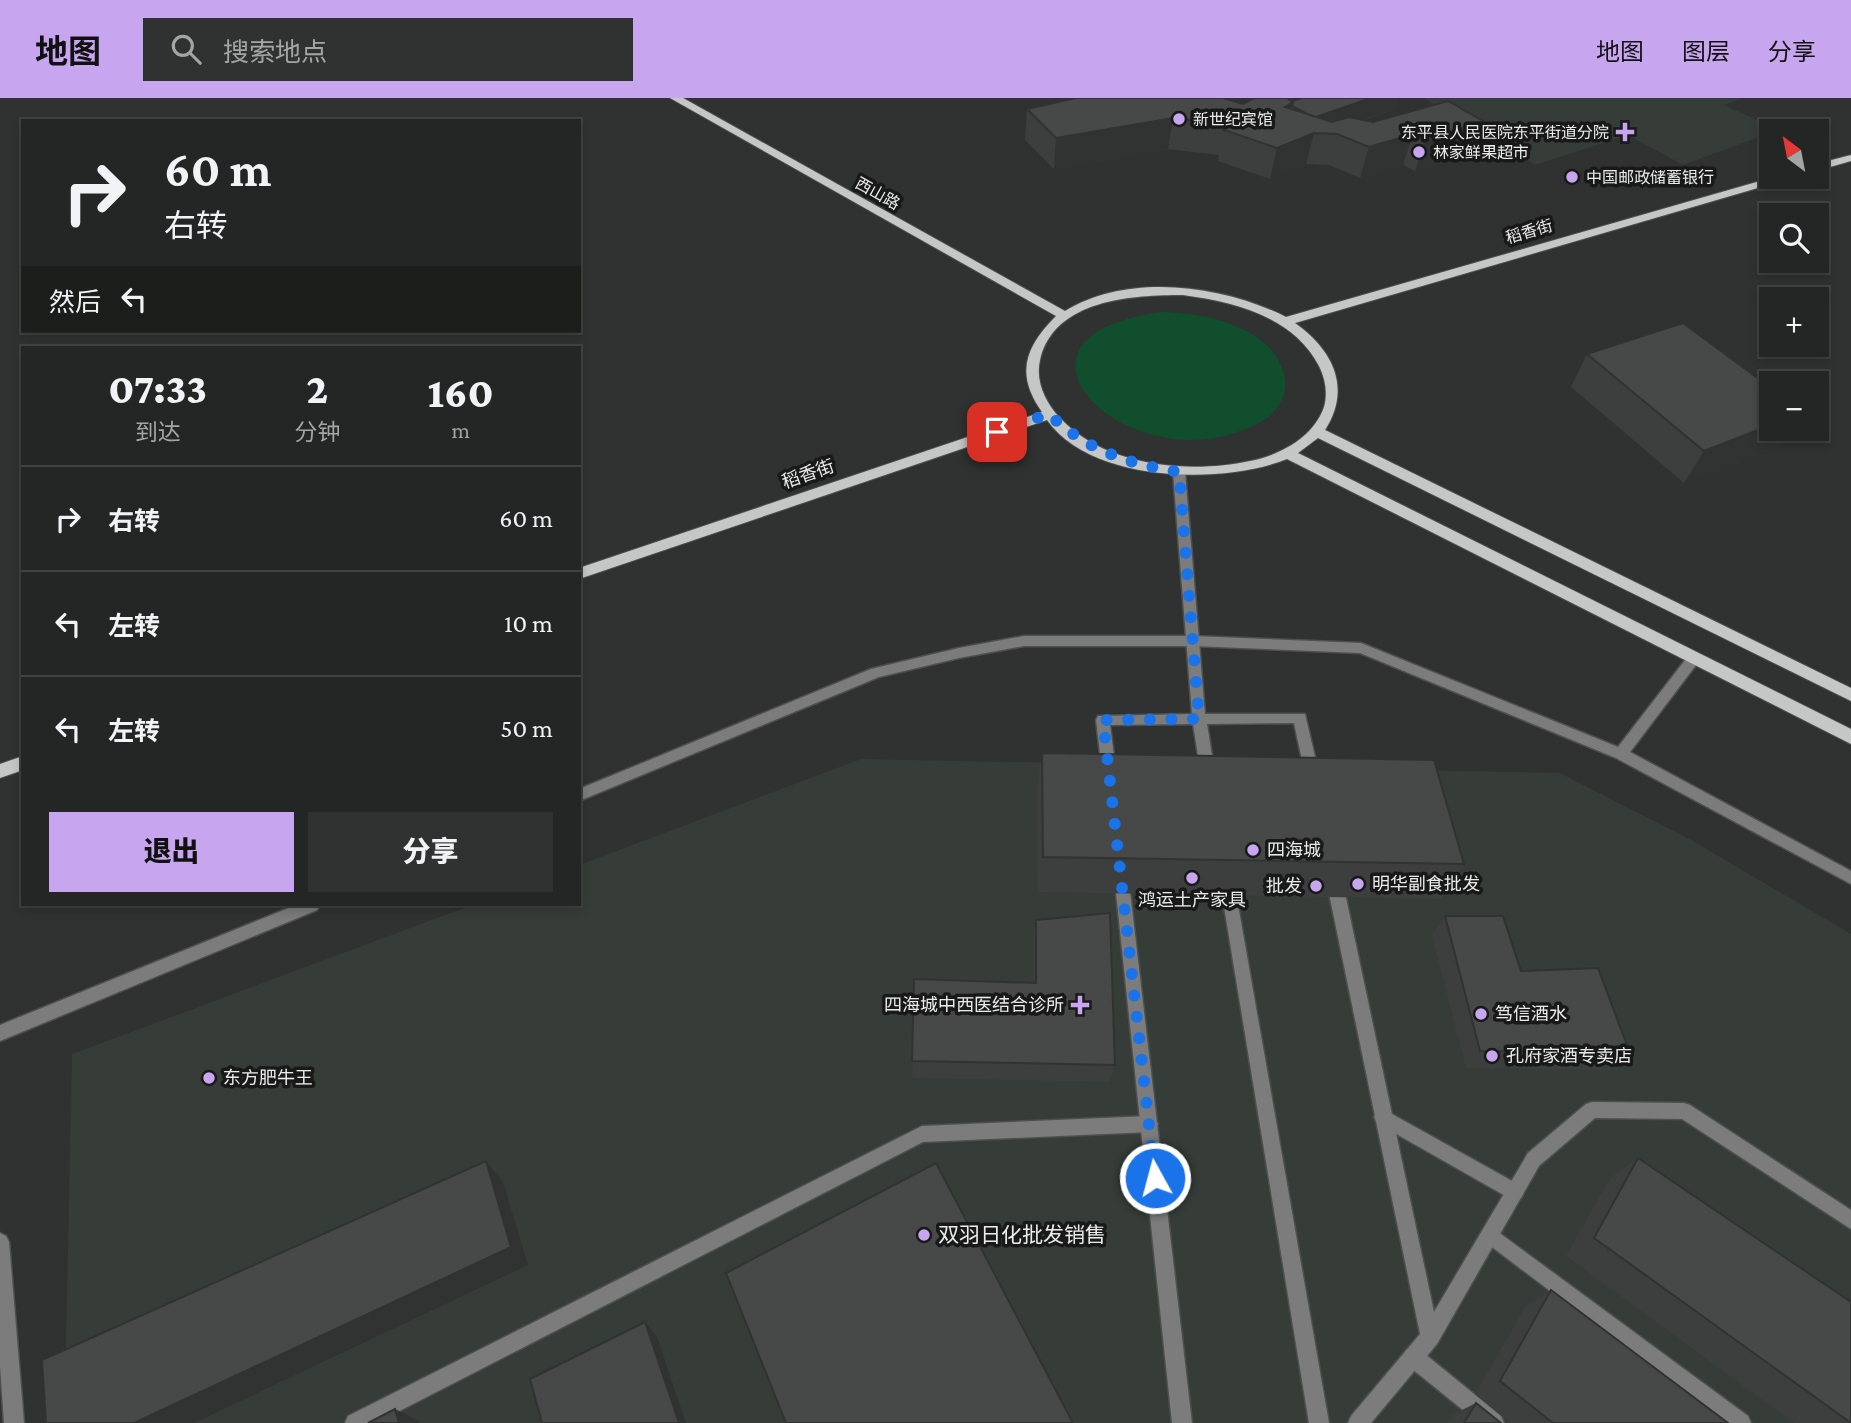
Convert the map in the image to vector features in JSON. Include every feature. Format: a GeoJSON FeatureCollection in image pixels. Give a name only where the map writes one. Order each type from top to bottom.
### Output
{"type":"FeatureCollection","features":[{"type":"Feature","properties":{"kind":"main road","name":"西山路"},"geometry":{"type":"LineString","coordinates":[[675,98],[1065,316]]}},
{"type":"Feature","properties":{"kind":"main road"},"geometry":{"type":"LineString","coordinates":[[1829,164],[1851,158]]}},
{"type":"Feature","properties":{"kind":"main road","name":"稻香街"},"geometry":{"type":"LineString","coordinates":[[1284,322],[1759,185]]}},
{"type":"Feature","properties":{"kind":"main road"},"geometry":{"type":"LineString","coordinates":[[1183,290],[1237,300],[1284,322],[1304,336],[1318,352],[1328,370],[1333,387],[1332,404],[1317,432],[1287,453],[1241,469],[1179,472],[1127,461],[1090,446],[1068,433],[1049,414],[1039,399],[1032,380],[1032,363],[1048,331],[1082,306],[1129,292],[1183,290]]}},
{"type":"Feature","properties":{"kind":"main road","name":"稻香街"},"geometry":{"type":"LineString","coordinates":[[581,573],[1049,414]]}},
{"type":"Feature","properties":{"kind":"main road"},"geometry":{"type":"LineString","coordinates":[[1317,432],[1851,695]]}},
{"type":"Feature","properties":{"kind":"main road"},"geometry":{"type":"LineString","coordinates":[[1287,453],[1851,737]]}},
{"type":"Feature","properties":{"kind":"main road"},"geometry":{"type":"LineString","coordinates":[[0,771],[21,765]]}},
{"type":"Feature","properties":{"kind":"street"},"geometry":{"type":"LineString","coordinates":[[1179,472],[1199,719],[1212,796]]}},
{"type":"Feature","properties":{"kind":"street"},"geometry":{"type":"LineString","coordinates":[[581,794],[876,673],[1024,641],[1193,641],[1361,648],[1620,754],[1851,878]]}},
{"type":"Feature","properties":{"kind":"street"},"geometry":{"type":"LineString","coordinates":[[1620,754],[1694,658]]}},
{"type":"Feature","properties":{"kind":"street"},"geometry":{"type":"LineString","coordinates":[[1111,784],[1103,720],[1300,718],[1316,792]]}},
{"type":"Feature","properties":{"kind":"street"},"geometry":{"type":"LineString","coordinates":[[1224,862],[1319,1423]]}},
{"type":"Feature","properties":{"kind":"street"},"geometry":{"type":"LineString","coordinates":[[1120,863],[1182,1423]]}},
{"type":"Feature","properties":{"kind":"street"},"geometry":{"type":"LineString","coordinates":[[1332,868],[1430,1337]]}},
{"type":"Feature","properties":{"kind":"street"},"geometry":{"type":"LineString","coordinates":[[0,1033],[310,906]]}},
{"type":"Feature","properties":{"kind":"street"},"geometry":{"type":"LineString","coordinates":[[1358,1423],[1430,1337],[1534,1159],[1592,1110],[1684,1111],[1851,1220]]}},
{"type":"Feature","properties":{"kind":"street"},"geometry":{"type":"LineString","coordinates":[[1383,1117],[1515,1192]]}},
{"type":"Feature","properties":{"kind":"street"},"geometry":{"type":"LineString","coordinates":[[355,1423],[922,1134],[1149,1124]]}},
{"type":"Feature","properties":{"kind":"street"},"geometry":{"type":"LineString","coordinates":[[1490,1235],[1741,1423]]}},
{"type":"Feature","properties":{"kind":"street"},"geometry":{"type":"LineString","coordinates":[[0,1242],[14,1423]]}},
{"type":"Feature","properties":{"kind":"street"},"geometry":{"type":"LineString","coordinates":[[1413,1357],[1493,1423]]}},
{"type":"Feature","properties":{"kind":"shaded area","name":"东平县人民医院东平街道分院"},"geometry":{"type":"Polygon","coordinates":[[[1424,98],[1743,98],[1724,105],[1759,121],[1759,137],[1683,165],[1628,135],[1535,165],[1424,98]]]}},
{"type":"Feature","properties":{"kind":"shaded area","name":"四海城"},"geometry":{"type":"Polygon","coordinates":[[[861,759],[1560,773],[1693,841],[1851,934],[1851,1423],[73,1423],[66,1344],[72,1054],[469,906],[581,906],[581,864],[861,759]]]}},
{"type":"Feature","properties":{"kind":"green space"},"geometry":{"type":"Polygon","coordinates":[[[1161,312],[1216,319],[1248,332],[1268,346],[1285,377],[1282,399],[1271,415],[1234,433],[1190,440],[1149,434],[1113,418],[1088,396],[1076,371],[1081,347],[1109,326],[1161,312]]]}},
{"type":"Feature","properties":{"kind":"building"},"geometry":{"type":"Polygon","coordinates":[[[1076,98],[1223,98],[1243,104],[1254,98],[1287,98],[1293,102],[1285,107],[1332,122],[1349,117],[1373,122],[1448,101],[1483,121],[1425,140],[1413,134],[1369,147],[1337,134],[1314,133],[1277,148],[1224,130],[1230,125],[1173,118],[1056,138],[1027,109],[1076,98]]]}},
{"type":"Feature","properties":{"kind":"building"},"geometry":{"type":"Polygon","coordinates":[[[1302,98],[1371,98],[1316,117],[1292,106],[1292,101],[1302,98]]]}},
{"type":"Feature","properties":{"kind":"building"},"geometry":{"type":"Polygon","coordinates":[[[1683,323],[1759,379],[1759,430],[1704,451],[1587,354],[1683,323]]]}},
{"type":"Feature","properties":{"kind":"building"},"geometry":{"type":"Polygon","coordinates":[[[1042,753],[1434,760],[1464,864],[1043,857],[1042,753]]]}},
{"type":"Feature","properties":{"kind":"building"},"geometry":{"type":"Polygon","coordinates":[[[1110,913],[1115,1065],[912,1061],[914,979],[1036,983],[1036,920],[1110,913]]]}},
{"type":"Feature","properties":{"kind":"building"},"geometry":{"type":"Polygon","coordinates":[[[1445,916],[1503,916],[1521,971],[1598,968],[1630,1053],[1480,1051],[1445,916]]]}},
{"type":"Feature","properties":{"kind":"building"},"geometry":{"type":"Polygon","coordinates":[[[1638,1158],[1851,1302],[1851,1423],[1594,1238],[1638,1158]]]}},
{"type":"Feature","properties":{"kind":"building"},"geometry":{"type":"Polygon","coordinates":[[[486,1161],[511,1247],[134,1423],[46,1423],[42,1360],[486,1161]]]}},
{"type":"Feature","properties":{"kind":"building"},"geometry":{"type":"Polygon","coordinates":[[[936,1163],[1073,1423],[786,1423],[726,1273],[936,1163]]]}},
{"type":"Feature","properties":{"kind":"building"},"geometry":{"type":"Polygon","coordinates":[[[1551,1290],[1728,1423],[1553,1423],[1500,1381],[1551,1290]]]}},
{"type":"Feature","properties":{"kind":"building"},"geometry":{"type":"Polygon","coordinates":[[[645,1322],[679,1423],[542,1423],[530,1379],[645,1322]]]}},
{"type":"Feature","properties":{"kind":"building"},"geometry":{"type":"Polygon","coordinates":[[[1476,1403],[1501,1423],[1464,1423],[1476,1403]]]}},
{"type":"Feature","properties":{"kind":"building"},"geometry":{"type":"Polygon","coordinates":[[[395,1409],[399,1423],[368,1423],[395,1409]]]}},
{"type":"Feature","properties":{"kind":"place","name":"新世纪宾馆"},"geometry":{"type":"Point","coordinates":[1179,119]}},
{"type":"Feature","properties":{"kind":"place","name":"东平县人民医院东平街道分院"},"geometry":{"type":"Point","coordinates":[1625,132]}},
{"type":"Feature","properties":{"kind":"place","name":"林家鲜果超市"},"geometry":{"type":"Point","coordinates":[1419,152]}},
{"type":"Feature","properties":{"kind":"place","name":"中国邮政储蓄银行"},"geometry":{"type":"Point","coordinates":[1572,177]}},
{"type":"Feature","properties":{"kind":"place","name":"四海城"},"geometry":{"type":"Point","coordinates":[1253,850]}},
{"type":"Feature","properties":{"kind":"place","name":"鸿运土产家具"},"geometry":{"type":"Point","coordinates":[1192,878]}},
{"type":"Feature","properties":{"kind":"place","name":"明华副食批发"},"geometry":{"type":"Point","coordinates":[1358,884]}},
{"type":"Feature","properties":{"kind":"place","name":"批发"},"geometry":{"type":"Point","coordinates":[1316,886]}},
{"type":"Feature","properties":{"kind":"place","name":"四海城中西医结合诊所"},"geometry":{"type":"Point","coordinates":[1080,1005]}},
{"type":"Feature","properties":{"kind":"place","name":"笃信酒水"},"geometry":{"type":"Point","coordinates":[1481,1014]}},
{"type":"Feature","properties":{"kind":"place","name":"孔府家酒专卖店"},"geometry":{"type":"Point","coordinates":[1492,1056]}},
{"type":"Feature","properties":{"kind":"place","name":"东方肥牛王"},"geometry":{"type":"Point","coordinates":[209,1078]}},
{"type":"Feature","properties":{"kind":"place","name":"双羽日化批发销售"},"geometry":{"type":"Point","coordinates":[924,1235]}},
{"type":"Feature","properties":{"kind":"route"},"geometry":{"type":"LineString","coordinates":[[997,432],[1049,414],[1068,433],[1090,446],[1147,467],[1179,472],[1199,719],[1103,720],[1155,1178]]}}]}
